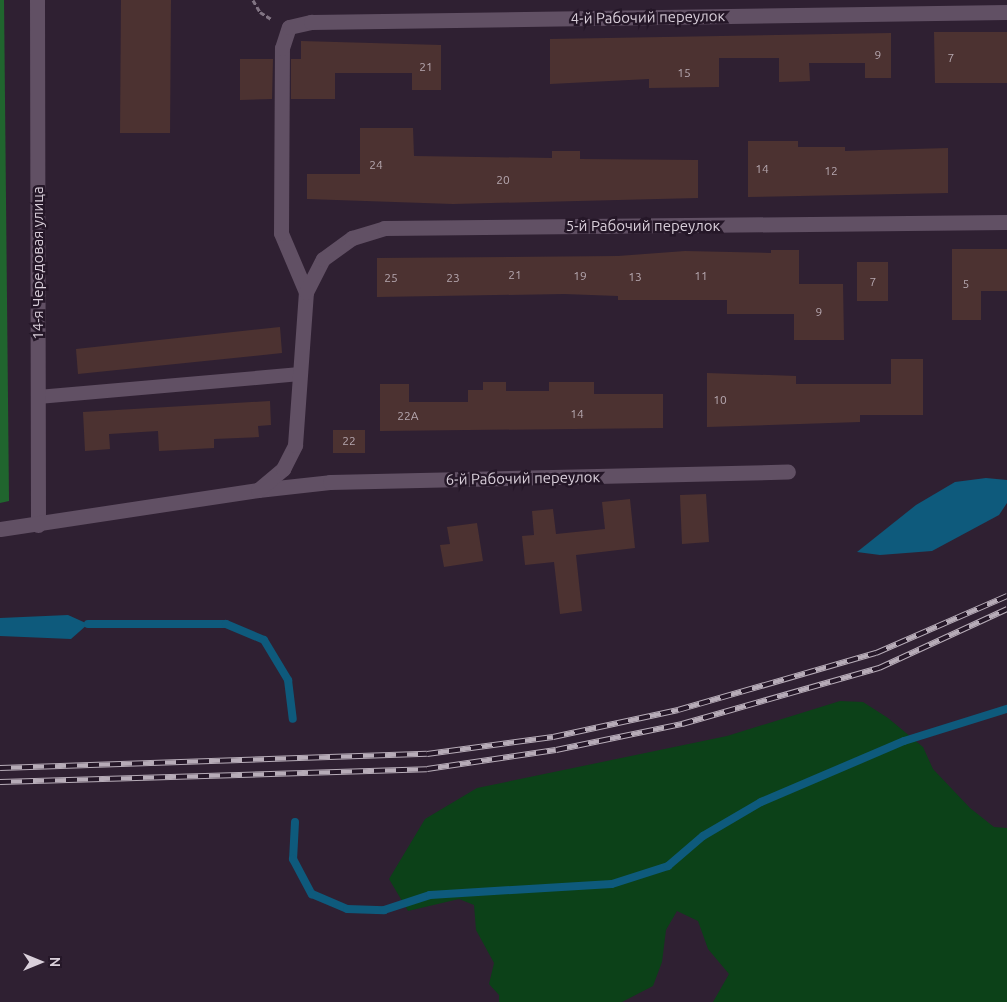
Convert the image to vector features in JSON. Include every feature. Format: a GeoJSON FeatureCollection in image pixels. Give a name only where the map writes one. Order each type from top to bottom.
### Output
{"type":"FeatureCollection","features":[{"type":"Feature","properties":{"kind":"street","name":"14-я Чередовая улица"},"geometry":{"type":"LineString","coordinates":[[37,0],[38,525]]}},
{"type":"Feature","properties":{"kind":"street","name":"4-й Рабочий переулок"},"geometry":{"type":"LineString","coordinates":[[289,26],[310,22],[1007,12]]}},
{"type":"Feature","properties":{"kind":"street"},"geometry":{"type":"LineString","coordinates":[[258,490],[283,469],[294,446],[306,292],[281,233],[282,48],[289,26]]}},
{"type":"Feature","properties":{"kind":"street","name":"5-й Рабочий переулок"},"geometry":{"type":"LineString","coordinates":[[306,292],[324,259],[352,238],[384,228],[1007,222]]}},
{"type":"Feature","properties":{"kind":"street","name":"6-й Рабочий переулок"},"geometry":{"type":"LineString","coordinates":[[0,529],[38,525],[258,490],[330,482],[788,472]]}},
{"type":"Feature","properties":{"kind":"lane"},"geometry":{"type":"LineString","coordinates":[[38,397],[300,374]]}},
{"type":"Feature","properties":{"kind":"path"},"geometry":{"type":"LineString","coordinates":[[253,0],[260,12],[289,26]]}},
{"type":"Feature","properties":{"kind":"green space"},"geometry":{"type":"Polygon","coordinates":[[[0,0],[4,0],[9,501],[0,503],[0,0]]]}},
{"type":"Feature","properties":{"kind":"green space"},"geometry":{"type":"Polygon","coordinates":[[[840,701],[863,702],[888,718],[923,747],[933,769],[970,808],[994,827],[1007,828],[1007,1002],[713,1002],[729,974],[708,949],[698,921],[677,911],[666,930],[662,962],[653,986],[622,1002],[499,1002],[499,995],[489,984],[494,963],[476,930],[474,905],[459,899],[408,911],[389,879],[425,819],[477,788],[727,736],[840,701]]]}},
{"type":"Feature","properties":{"kind":"water"},"geometry":{"type":"Polygon","coordinates":[[[986,478],[1007,480],[1007,503],[999,515],[932,551],[880,555],[857,552],[916,505],[955,482],[986,478]]]}},
{"type":"Feature","properties":{"kind":"water"},"geometry":{"type":"Polygon","coordinates":[[[68,615],[88,624],[71,639],[0,636],[0,618],[68,615]]]}},
{"type":"Feature","properties":{"kind":"building"},"geometry":{"type":"Polygon","coordinates":[[[121,0],[171,0],[170,133],[120,133],[121,0]]]}},
{"type":"Feature","properties":{"kind":"building"},"geometry":{"type":"Polygon","coordinates":[[[934,32],[1007,32],[1007,83],[935,83],[934,32]]]}},
{"type":"Feature","properties":{"kind":"building"},"geometry":{"type":"Polygon","coordinates":[[[891,33],[891,78],[865,78],[865,63],[809,63],[810,81],[779,82],[779,58],[719,58],[719,87],[649,88],[649,79],[550,84],[550,39],[891,33]]]}},
{"type":"Feature","properties":{"kind":"building"},"geometry":{"type":"Polygon","coordinates":[[[301,41],[441,45],[441,90],[412,90],[412,73],[335,73],[335,99],[291,99],[291,59],[301,59],[301,41]]]}},
{"type":"Feature","properties":{"kind":"building"},"geometry":{"type":"Polygon","coordinates":[[[240,59],[273,59],[272,99],[240,100],[240,59]]]}},
{"type":"Feature","properties":{"kind":"building"},"geometry":{"type":"Polygon","coordinates":[[[360,128],[413,128],[414,156],[552,158],[552,151],[580,151],[580,159],[698,160],[698,198],[453,204],[307,199],[307,174],[360,174],[360,128]]]}},
{"type":"Feature","properties":{"kind":"building"},"geometry":{"type":"Polygon","coordinates":[[[748,141],[798,141],[798,147],[845,147],[845,151],[948,148],[948,193],[748,197],[748,141]]]}},
{"type":"Feature","properties":{"kind":"building"},"geometry":{"type":"Polygon","coordinates":[[[952,249],[1007,249],[1007,291],[981,291],[981,320],[952,320],[952,249]]]}},
{"type":"Feature","properties":{"kind":"building"},"geometry":{"type":"Polygon","coordinates":[[[771,250],[799,250],[799,284],[843,284],[844,340],[794,340],[794,314],[727,314],[727,300],[618,300],[618,296],[564,294],[377,297],[377,258],[618,256],[685,251],[771,253],[771,250]]]}},
{"type":"Feature","properties":{"kind":"building"},"geometry":{"type":"Polygon","coordinates":[[[857,262],[888,262],[888,301],[857,301],[857,262]]]}},
{"type":"Feature","properties":{"kind":"building"},"geometry":{"type":"Polygon","coordinates":[[[280,327],[282,353],[78,374],[76,349],[280,327]]]}},
{"type":"Feature","properties":{"kind":"building"},"geometry":{"type":"Polygon","coordinates":[[[891,359],[923,359],[923,415],[860,415],[860,422],[707,427],[707,373],[796,376],[796,384],[891,384],[891,359]]]}},
{"type":"Feature","properties":{"kind":"building"},"geometry":{"type":"Polygon","coordinates":[[[483,382],[506,382],[506,391],[549,391],[549,382],[594,382],[594,394],[663,394],[663,428],[380,431],[380,384],[409,384],[409,402],[468,402],[468,390],[483,390],[483,382]]]}},
{"type":"Feature","properties":{"kind":"building"},"geometry":{"type":"Polygon","coordinates":[[[270,401],[271,425],[258,426],[259,437],[214,439],[214,448],[159,451],[158,431],[109,434],[110,449],[85,451],[83,412],[270,401]]]}},
{"type":"Feature","properties":{"kind":"building"},"geometry":{"type":"Polygon","coordinates":[[[333,430],[365,430],[365,453],[333,453],[333,430]]]}},
{"type":"Feature","properties":{"kind":"building"},"geometry":{"type":"Polygon","coordinates":[[[706,494],[709,542],[682,544],[680,495],[706,494]]]}},
{"type":"Feature","properties":{"kind":"building"},"geometry":{"type":"Polygon","coordinates":[[[630,499],[635,548],[576,555],[582,611],[560,614],[554,562],[525,565],[522,536],[534,535],[532,511],[553,509],[556,534],[605,529],[602,502],[630,499]]]}},
{"type":"Feature","properties":{"kind":"building"},"geometry":{"type":"Polygon","coordinates":[[[477,523],[483,561],[444,567],[440,545],[450,544],[447,527],[477,523]]]}},
{"type":"Feature","properties":{"kind":"waterway"},"geometry":{"type":"LineString","coordinates":[[88,624],[226,624],[264,640],[288,680],[293,719]]}},
{"type":"Feature","properties":{"kind":"waterway"},"geometry":{"type":"LineString","coordinates":[[295,822],[293,859],[312,894],[347,909],[384,910],[430,895],[612,884],[668,866],[703,836],[761,802],[904,741],[1007,709]]}},
{"type":"Feature","properties":{"kind":"railway"},"geometry":{"type":"LineString","coordinates":[[0,768],[427,754],[553,737],[678,710],[876,653],[1007,596]]}},
{"type":"Feature","properties":{"kind":"railway"},"geometry":{"type":"LineString","coordinates":[[0,782],[427,769],[556,750],[682,724],[879,668],[1007,609]]}}]}
